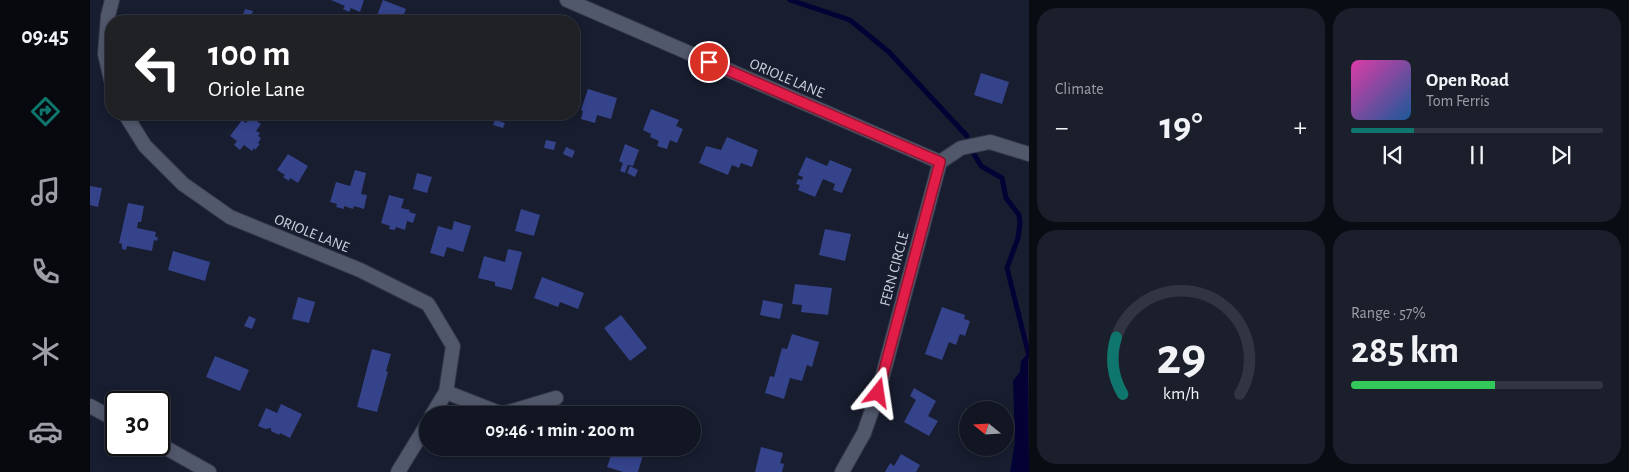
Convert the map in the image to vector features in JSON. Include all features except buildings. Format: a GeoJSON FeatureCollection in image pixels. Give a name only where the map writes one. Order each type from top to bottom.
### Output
{"type":"FeatureCollection","features":[{"type":"Feature","properties":{"kind":"street"},"geometry":{"type":"LineString","coordinates":[[108,15],[112,0]]}},
{"type":"Feature","properties":{"kind":"street","name":"ORIOLE LANE"},"geometry":{"type":"LineString","coordinates":[[567,0],[940,162]]}},
{"type":"Feature","properties":{"kind":"street","name":"ORIOLE LANE"},"geometry":{"type":"LineString","coordinates":[[129,120],[145,146],[183,184],[230,217],[360,270],[428,304],[453,346],[446,392]]}},
{"type":"Feature","properties":{"kind":"street"},"geometry":{"type":"LineString","coordinates":[[940,162],[961,148],[990,142],[1029,154]]}},
{"type":"Feature","properties":{"kind":"street","name":"FERN CIRCLE"},"geometry":{"type":"LineString","coordinates":[[842,472],[864,433],[878,393],[940,162]]}},
{"type":"Feature","properties":{"kind":"street"},"geometry":{"type":"LineString","coordinates":[[437,406],[446,392],[502,414],[556,398]]}},
{"type":"Feature","properties":{"kind":"street"},"geometry":{"type":"LineString","coordinates":[[91,407],[105,414]]}},
{"type":"Feature","properties":{"kind":"street"},"geometry":{"type":"LineString","coordinates":[[398,472],[419,438]]}},
{"type":"Feature","properties":{"kind":"street"},"geometry":{"type":"LineString","coordinates":[[170,450],[209,472]]}},
{"type":"Feature","properties":{"kind":"shaded area"},"geometry":{"type":"Polygon","coordinates":[[[1028,353],[1029,472],[1010,472],[1015,442],[1013,381],[1020,372],[1021,361],[1028,353]]]}},
{"type":"Feature","properties":{"kind":"waterway"},"geometry":{"type":"LineString","coordinates":[[790,0],[850,20],[889,52],[967,136]]}},
{"type":"Feature","properties":{"kind":"waterway"},"geometry":{"type":"LineString","coordinates":[[974,154],[981,166],[1002,178],[1006,198],[1019,215],[1018,238],[1007,268],[1029,356]]}},
{"type":"Feature","properties":{"kind":"route"},"geometry":{"type":"LineString","coordinates":[[709,62],[940,162],[878,393]]}}]}
